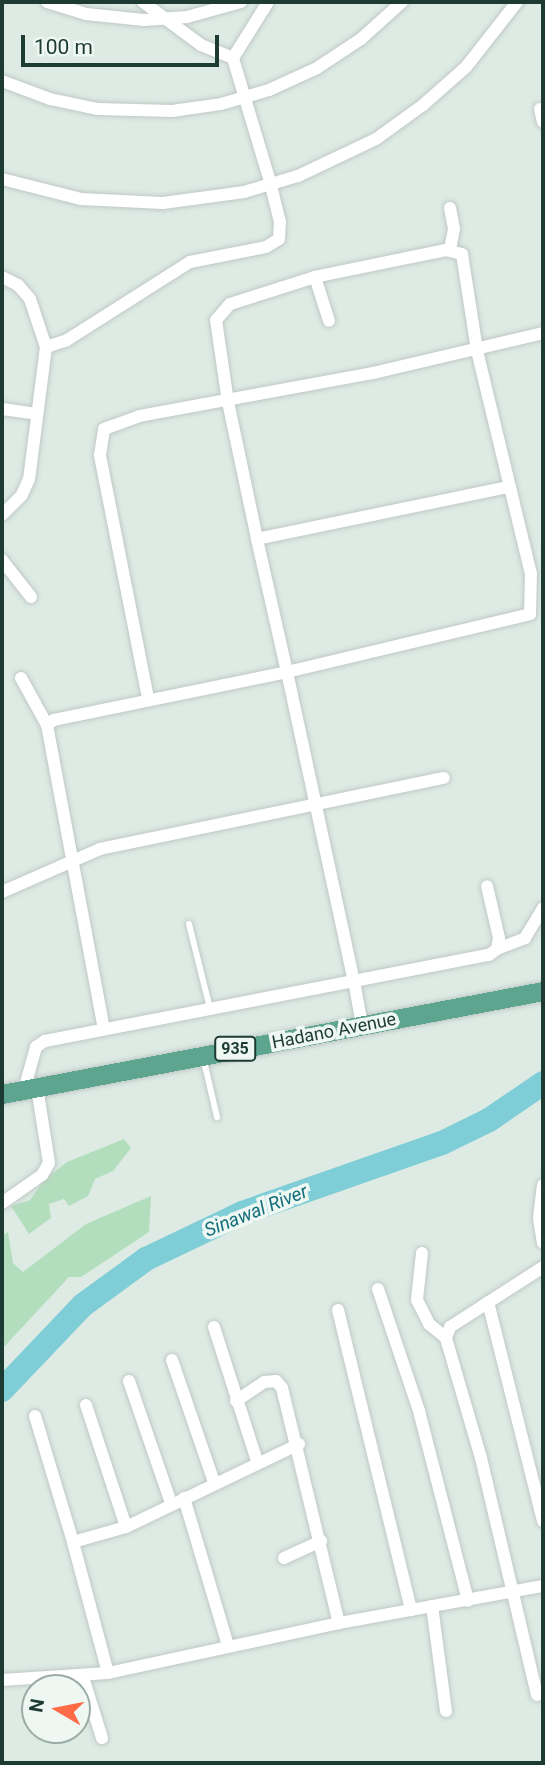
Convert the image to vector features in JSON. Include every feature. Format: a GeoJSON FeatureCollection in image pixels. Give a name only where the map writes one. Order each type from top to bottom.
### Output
{"type":"FeatureCollection","features":[{"type":"Feature","properties":{"kind":"main road","name":"Hadano Avenue"},"geometry":{"type":"LineString","coordinates":[[2,1094],[543,991]]}},
{"type":"Feature","properties":{"kind":"street"},"geometry":{"type":"LineString","coordinates":[[47,2],[105,18],[164,20],[240,2]]}},
{"type":"Feature","properties":{"kind":"street"},"geometry":{"type":"LineString","coordinates":[[143,2],[164,20],[201,44],[233,58]]}},
{"type":"Feature","properties":{"kind":"street"},"geometry":{"type":"LineString","coordinates":[[46,347],[67,340],[190,262],[273,244],[281,230],[271,185],[233,58],[268,2]]}},
{"type":"Feature","properties":{"kind":"street"},"geometry":{"type":"LineString","coordinates":[[2,82],[62,102],[123,111],[172,111],[245,98],[294,80],[340,54],[402,2]]}},
{"type":"Feature","properties":{"kind":"street"},"geometry":{"type":"LineString","coordinates":[[2,179],[67,196],[135,203],[218,197],[271,185],[334,161],[400,123],[466,67],[517,2]]}},
{"type":"Feature","properties":{"kind":"street"},"geometry":{"type":"LineString","coordinates":[[540,108],[543,122]]}},
{"type":"Feature","properties":{"kind":"street"},"geometry":{"type":"LineString","coordinates":[[450,208],[454,229],[450,250]]}},
{"type":"Feature","properties":{"kind":"street"},"geometry":{"type":"LineString","coordinates":[[47,725],[148,698],[287,672],[530,614],[531,575],[477,350],[463,254],[450,250],[315,278],[230,304],[219,314],[218,346],[228,402],[257,540],[287,672],[354,981],[362,1025]]}},
{"type":"Feature","properties":{"kind":"street"},"geometry":{"type":"LineString","coordinates":[[2,277],[18,285],[30,299],[46,347],[26,488],[2,514]]}},
{"type":"Feature","properties":{"kind":"street"},"geometry":{"type":"LineString","coordinates":[[315,278],[329,321]]}},
{"type":"Feature","properties":{"kind":"street"},"geometry":{"type":"LineString","coordinates":[[148,698],[100,435],[111,424],[139,416],[228,402],[477,350],[543,333]]}},
{"type":"Feature","properties":{"kind":"street"},"geometry":{"type":"LineString","coordinates":[[2,409],[37,414]]}},
{"type":"Feature","properties":{"kind":"street"},"geometry":{"type":"LineString","coordinates":[[257,540],[509,487]]}},
{"type":"Feature","properties":{"kind":"street"},"geometry":{"type":"LineString","coordinates":[[2,559],[31,597]]}},
{"type":"Feature","properties":{"kind":"street"},"geometry":{"type":"LineString","coordinates":[[21,678],[47,725],[104,1029]]}},
{"type":"Feature","properties":{"kind":"street"},"geometry":{"type":"LineString","coordinates":[[2,892],[71,860],[135,841],[444,778]]}},
{"type":"Feature","properties":{"kind":"street"},"geometry":{"type":"LineString","coordinates":[[487,886],[498,932],[497,949]]}},
{"type":"Feature","properties":{"kind":"street"},"geometry":{"type":"LineString","coordinates":[[2,1203],[41,1175],[49,1163],[30,1088],[38,1044],[479,958],[525,938],[543,908]]}},
{"type":"Feature","properties":{"kind":"street"},"geometry":{"type":"LineString","coordinates":[[543,1185],[539,1218],[543,1243]]}},
{"type":"Feature","properties":{"kind":"street"},"geometry":{"type":"LineString","coordinates":[[422,1253],[417,1300],[429,1324],[446,1338],[481,1458],[537,1695]]}},
{"type":"Feature","properties":{"kind":"street"},"geometry":{"type":"LineString","coordinates":[[446,1338],[450,1327],[543,1266]]}},
{"type":"Feature","properties":{"kind":"street"},"geometry":{"type":"LineString","coordinates":[[377,1289],[419,1411],[468,1601]]}},
{"type":"Feature","properties":{"kind":"street"},"geometry":{"type":"LineString","coordinates":[[488,1302],[543,1521]]}},
{"type":"Feature","properties":{"kind":"street"},"geometry":{"type":"LineString","coordinates":[[338,1310],[411,1610]]}},
{"type":"Feature","properties":{"kind":"street"},"geometry":{"type":"LineString","coordinates":[[214,1327],[257,1461]]}},
{"type":"Feature","properties":{"kind":"street"},"geometry":{"type":"LineString","coordinates":[[172,1360],[214,1482]]}},
{"type":"Feature","properties":{"kind":"street"},"geometry":{"type":"LineString","coordinates":[[129,1381],[178,1500],[228,1646]]}},
{"type":"Feature","properties":{"kind":"street"},"geometry":{"type":"LineString","coordinates":[[236,1401],[264,1382],[279,1384],[299,1444],[339,1623]]}},
{"type":"Feature","properties":{"kind":"street"},"geometry":{"type":"LineString","coordinates":[[86,1405],[126,1527]]}},
{"type":"Feature","properties":{"kind":"street"},"geometry":{"type":"LineString","coordinates":[[35,1416],[73,1542],[108,1673]]}},
{"type":"Feature","properties":{"kind":"street"},"geometry":{"type":"LineString","coordinates":[[73,1542],[126,1527],[257,1461],[299,1444]]}},
{"type":"Feature","properties":{"kind":"street"},"geometry":{"type":"LineString","coordinates":[[284,1558],[321,1541]]}},
{"type":"Feature","properties":{"kind":"street"},"geometry":{"type":"LineString","coordinates":[[91,1675],[339,1623],[543,1587]]}},
{"type":"Feature","properties":{"kind":"street"},"geometry":{"type":"LineString","coordinates":[[432,1606],[446,1711]]}},
{"type":"Feature","properties":{"kind":"street"},"geometry":{"type":"LineString","coordinates":[[2,1680],[21,1679]]}},
{"type":"Feature","properties":{"kind":"street"},"geometry":{"type":"LineString","coordinates":[[91,1702],[102,1738]]}},
{"type":"Feature","properties":{"kind":"lane"},"geometry":{"type":"LineString","coordinates":[[189,924],[211,1010]]}},
{"type":"Feature","properties":{"kind":"lane"},"geometry":{"type":"LineString","coordinates":[[203,1056],[217,1117]]}},
{"type":"Feature","properties":{"kind":"green space"},"geometry":{"type":"Polygon","coordinates":[[[124,1139],[131,1148],[113,1171],[95,1179],[88,1196],[69,1206],[64,1199],[49,1204],[51,1218],[29,1234],[11,1206],[30,1200],[44,1180],[67,1162],[124,1139]]]}},
{"type":"Feature","properties":{"kind":"green space"},"geometry":{"type":"Polygon","coordinates":[[[151,1196],[149,1232],[81,1277],[69,1277],[2,1349],[2,1236],[8,1232],[13,1263],[23,1272],[86,1224],[151,1196]]]}},
{"type":"Feature","properties":{"kind":"waterway","name":"Sinawal River"},"geometry":{"type":"LineString","coordinates":[[2,1390],[83,1305],[146,1259],[242,1213],[442,1143],[489,1120],[543,1083]]}}]}
